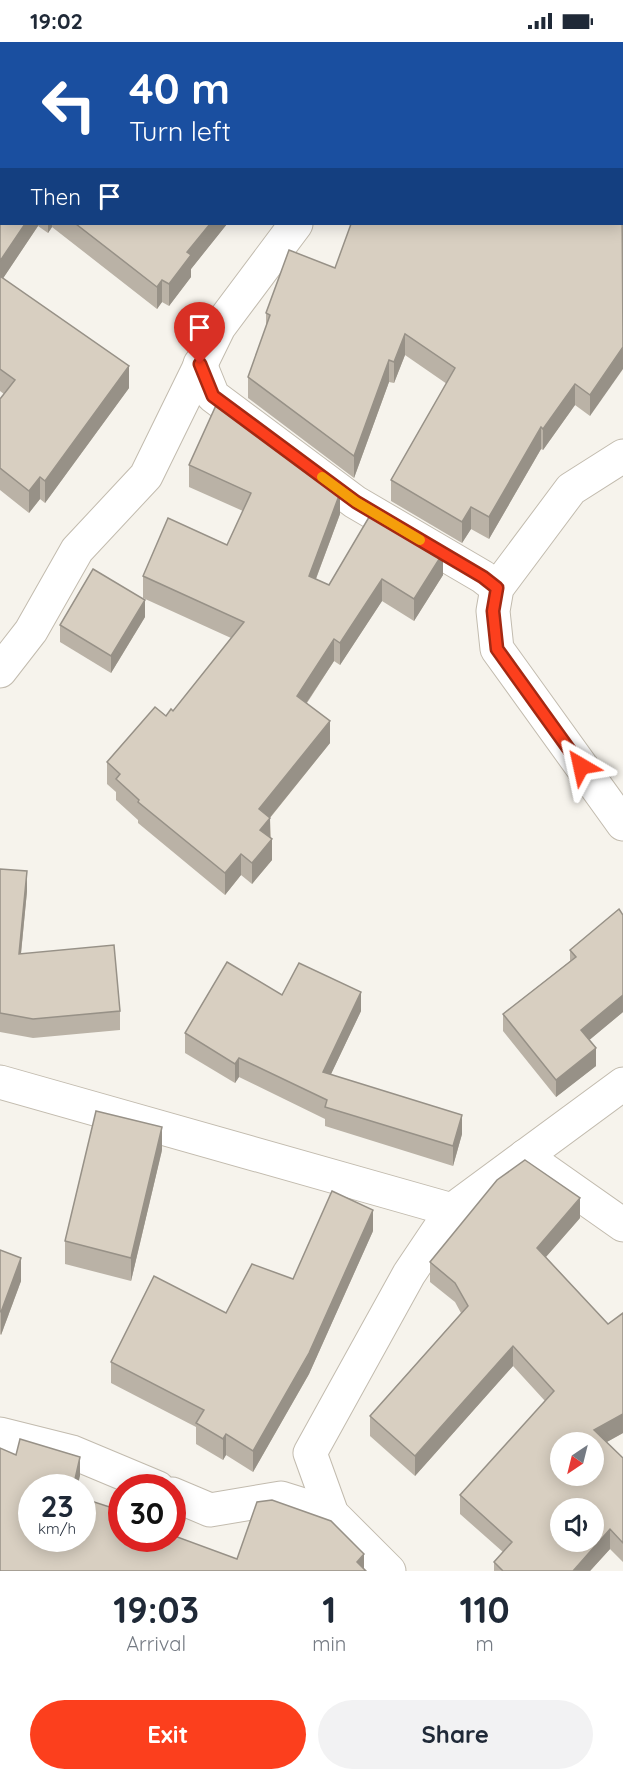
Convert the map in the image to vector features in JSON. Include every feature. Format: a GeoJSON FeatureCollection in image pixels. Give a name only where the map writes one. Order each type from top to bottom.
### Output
{"type":"FeatureCollection","features":[{"type":"Feature","properties":{"kind":"street"},"geometry":{"type":"LineString","coordinates":[[0,672],[31,631],[77,550],[146,476],[219,327],[295,225]]}},
{"type":"Feature","properties":{"kind":"street"},"geometry":{"type":"LineString","coordinates":[[200,364],[213,396],[356,502],[483,577],[497,588]]}},
{"type":"Feature","properties":{"kind":"street"},"geometry":{"type":"LineString","coordinates":[[623,456],[571,489],[497,588],[493,611],[497,649],[623,824]]}},
{"type":"Feature","properties":{"kind":"street"},"geometry":{"type":"LineString","coordinates":[[0,1082],[452,1210]]}},
{"type":"Feature","properties":{"kind":"street"},"geometry":{"type":"LineString","coordinates":[[389,1571],[332,1514],[310,1453],[409,1274],[452,1210],[623,1084]]}},
{"type":"Feature","properties":{"kind":"street"},"geometry":{"type":"LineString","coordinates":[[525,1156],[623,1226]]}},
{"type":"Feature","properties":{"kind":"street"},"geometry":{"type":"LineString","coordinates":[[0,1434],[72,1452],[125,1474]]}},
{"type":"Feature","properties":{"kind":"street"},"geometry":{"type":"LineString","coordinates":[[186,1500],[210,1510],[281,1498],[332,1514]]}},
{"type":"Feature","properties":{"kind":"building"},"geometry":{"type":"Polygon","coordinates":[[[0,225],[24,225],[0,261],[0,225]]]}},
{"type":"Feature","properties":{"kind":"building"},"geometry":{"type":"Polygon","coordinates":[[[77,225],[209,225],[187,252],[191,255],[169,284],[162,280],[157,287],[77,225]]]}},
{"type":"Feature","properties":{"kind":"building"},"geometry":{"type":"Polygon","coordinates":[[[351,225],[622,225],[623,347],[590,395],[575,384],[543,429],[541,427],[489,517],[471,507],[462,522],[391,480],[455,368],[405,334],[394,362],[389,360],[354,456],[248,377],[270,315],[266,313],[289,250],[335,268],[351,225]]]}},
{"type":"Feature","properties":{"kind":"building"},"geometry":{"type":"Polygon","coordinates":[[[0,276],[129,366],[45,481],[40,477],[29,491],[0,468],[0,399],[15,380],[0,369],[0,276]]]}},
{"type":"Feature","properties":{"kind":"building"},"geometry":{"type":"Polygon","coordinates":[[[218,401],[340,493],[309,576],[329,585],[372,512],[443,553],[414,599],[382,579],[340,643],[334,639],[297,696],[330,721],[259,809],[270,818],[260,830],[272,839],[252,863],[241,854],[225,873],[138,802],[139,800],[116,779],[120,774],[107,762],[155,707],[166,716],[171,709],[173,711],[244,622],[143,576],[168,518],[227,545],[251,493],[189,465],[218,401]]]}},
{"type":"Feature","properties":{"kind":"building"},"geometry":{"type":"Polygon","coordinates":[[[93,569],[145,600],[111,656],[60,625],[93,569]]]}},
{"type":"Feature","properties":{"kind":"building"},"geometry":{"type":"Polygon","coordinates":[[[0,869],[27,871],[19,954],[114,945],[120,1011],[33,1019],[0,1013],[0,869]]]}},
{"type":"Feature","properties":{"kind":"building"},"geometry":{"type":"Polygon","coordinates":[[[619,909],[623,915],[623,995],[581,1030],[596,1048],[556,1080],[503,1014],[576,957],[570,950],[619,909]]]}},
{"type":"Feature","properties":{"kind":"building"},"geometry":{"type":"Polygon","coordinates":[[[227,962],[282,995],[299,963],[361,992],[323,1072],[462,1115],[453,1146],[325,1107],[327,1100],[239,1058],[235,1064],[185,1033],[227,962]]]}},
{"type":"Feature","properties":{"kind":"building"},"geometry":{"type":"Polygon","coordinates":[[[96,1111],[162,1127],[131,1258],[65,1241],[96,1111]]]}},
{"type":"Feature","properties":{"kind":"building"},"geometry":{"type":"Polygon","coordinates":[[[525,1160],[580,1198],[537,1248],[608,1324],[623,1313],[623,1414],[594,1430],[596,1432],[550,1432],[550,1486],[604,1486],[604,1440],[623,1458],[623,1543],[610,1529],[604,1536],[604,1498],[550,1498],[550,1552],[590,1552],[573,1571],[503,1571],[494,1562],[512,1542],[460,1495],[554,1391],[513,1346],[415,1456],[370,1416],[468,1306],[455,1283],[430,1262],[497,1180],[525,1160]]]}},
{"type":"Feature","properties":{"kind":"building"},"geometry":{"type":"Polygon","coordinates":[[[332,1191],[373,1210],[309,1353],[253,1451],[226,1434],[223,1439],[196,1423],[204,1410],[111,1362],[154,1276],[226,1313],[252,1264],[293,1279],[332,1191]]]}},
{"type":"Feature","properties":{"kind":"building"},"geometry":{"type":"Polygon","coordinates":[[[0,1250],[21,1258],[1,1312],[0,1311],[0,1250]]]}},
{"type":"Feature","properties":{"kind":"building"},"geometry":{"type":"Polygon","coordinates":[[[20,1439],[80,1457],[76,1474],[18,1474],[18,1552],[96,1552],[96,1503],[108,1506],[108,1552],[186,1552],[186,1540],[237,1559],[257,1502],[272,1500],[331,1521],[364,1554],[357,1562],[366,1571],[0,1571],[0,1448],[16,1455],[20,1439]]]}},
{"type":"Feature","properties":{"kind":"slow traffic"},"geometry":{"type":"LineString","coordinates":[[322,477],[356,502],[420,540]]}},
{"type":"Feature","properties":{"kind":"route"},"geometry":{"type":"LineString","coordinates":[[200,364],[213,396],[356,502],[483,577],[497,588],[493,611],[497,649],[581,766]]}}]}
